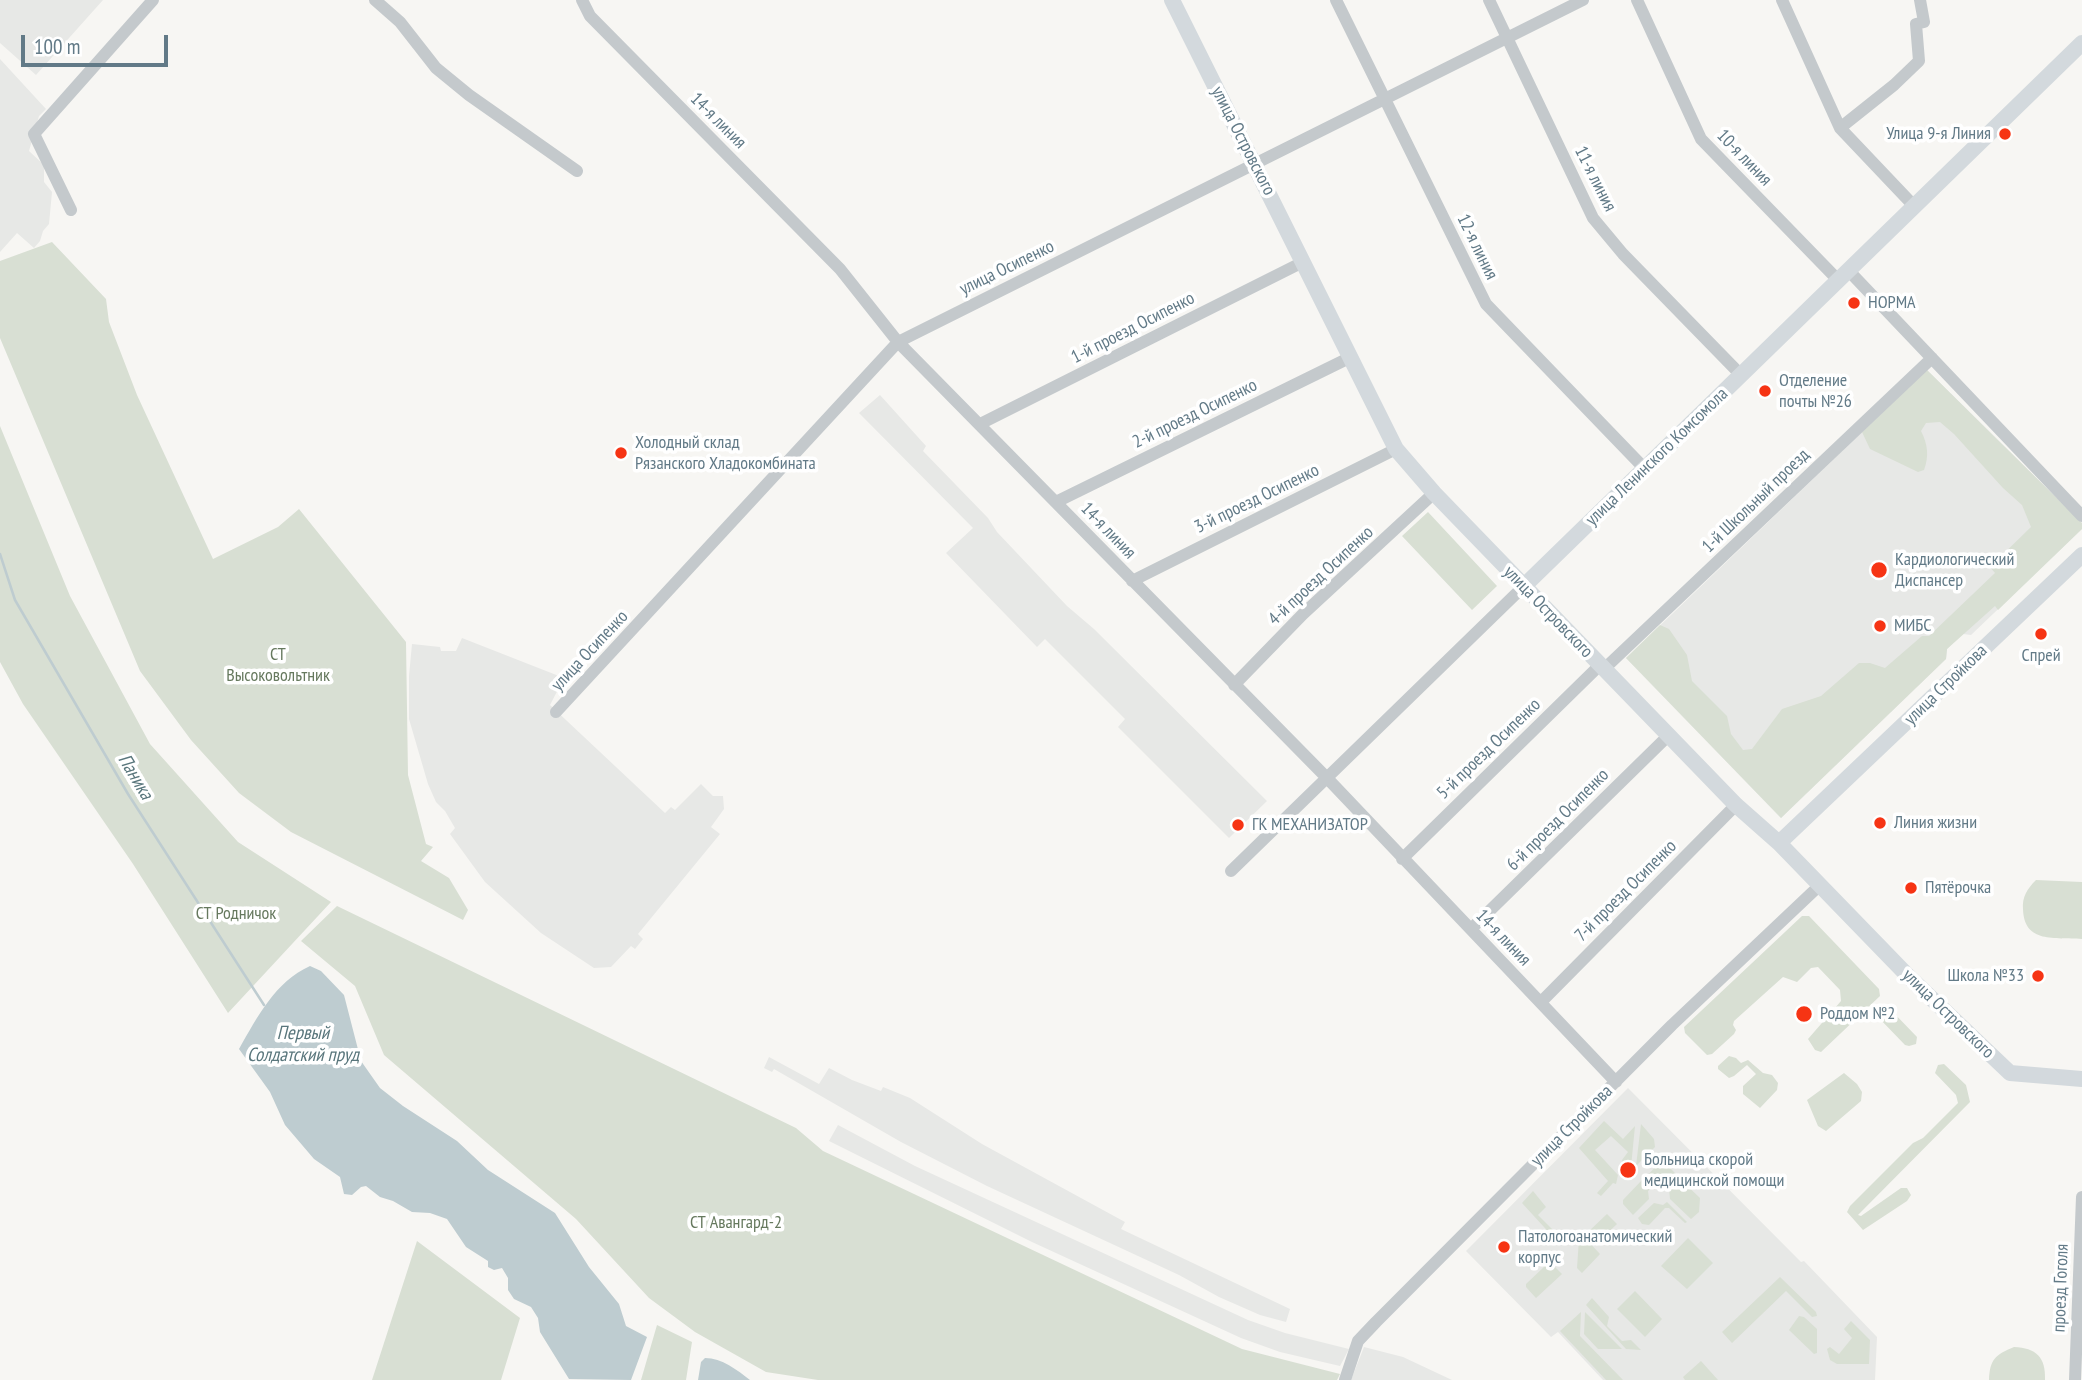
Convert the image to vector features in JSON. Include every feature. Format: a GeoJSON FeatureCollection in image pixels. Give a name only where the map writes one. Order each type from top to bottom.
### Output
{"type":"FeatureCollection","features":[{"type":"Feature","properties":{"kind":"street"},"geometry":{"type":"LineString","coordinates":[[71,210],[34,134],[153,0]]}},
{"type":"Feature","properties":{"kind":"street"},"geometry":{"type":"LineString","coordinates":[[375,0],[400,22],[436,68],[469,95],[577,171]]}},
{"type":"Feature","properties":{"kind":"street","name":"14-я линия"},"geometry":{"type":"LineString","coordinates":[[582,0],[590,16],[840,269],[898,342],[1327,778],[1616,1082]]}},
{"type":"Feature","properties":{"kind":"street","name":"улица Островского"},"geometry":{"type":"LineString","coordinates":[[1172,0],[1396,449],[1434,494],[1736,805],[1779,843],[1908,976],[2010,1073],[2082,1079]]}},
{"type":"Feature","properties":{"kind":"street","name":"12-я линия"},"geometry":{"type":"LineString","coordinates":[[1336,0],[1486,304],[1645,469]]}},
{"type":"Feature","properties":{"kind":"street","name":"11-я линия"},"geometry":{"type":"LineString","coordinates":[[1489,0],[1593,218],[1623,254],[1741,375]]}},
{"type":"Feature","properties":{"kind":"street","name":"улица Осипенко"},"geometry":{"type":"LineString","coordinates":[[556,712],[898,342],[1583,0]]}},
{"type":"Feature","properties":{"kind":"street","name":"10-я линия"},"geometry":{"type":"LineString","coordinates":[[1637,0],[1701,139],[1932,358],[2082,516]]}},
{"type":"Feature","properties":{"kind":"street"},"geometry":{"type":"LineString","coordinates":[[1782,0],[1840,128],[1914,206]]}},
{"type":"Feature","properties":{"kind":"street"},"geometry":{"type":"LineString","coordinates":[[1840,128],[1894,85],[1919,61],[1916,24],[1924,22],[1920,0]]}},
{"type":"Feature","properties":{"kind":"street","name":"улица Ленинского Комсомола"},"geometry":{"type":"LineString","coordinates":[[1231,871],[2082,43]]}},
{"type":"Feature","properties":{"kind":"street","name":"1-й проезд Осипенко"},"geometry":{"type":"LineString","coordinates":[[980,424],[1303,262]]}},
{"type":"Feature","properties":{"kind":"street","name":"2-й проезд Осипенко"},"geometry":{"type":"LineString","coordinates":[[1056,502],[1349,358]]}},
{"type":"Feature","properties":{"kind":"street","name":"1-й Школьный проезд"},"geometry":{"type":"LineString","coordinates":[[1602,667],[1932,358]]}},
{"type":"Feature","properties":{"kind":"street","name":"3-й проезд Осипенко"},"geometry":{"type":"LineString","coordinates":[[1132,581],[1396,449]]}},
{"type":"Feature","properties":{"kind":"street","name":"4-й проезд Осипенко"},"geometry":{"type":"LineString","coordinates":[[1234,685],[1303,614],[1434,494]]}},
{"type":"Feature","properties":{"kind":"street","name":"улица Стройкова"},"geometry":{"type":"LineString","coordinates":[[1779,843],[2082,555]]}},
{"type":"Feature","properties":{"kind":"street","name":"5-й проезд Осипенко"},"geometry":{"type":"LineString","coordinates":[[1402,859],[1602,667]]}},
{"type":"Feature","properties":{"kind":"street","name":"6-й проезд Осипенко"},"geometry":{"type":"LineString","coordinates":[[1471,929],[1669,735]]}},
{"type":"Feature","properties":{"kind":"street","name":"7-й проезд Осипенко"},"geometry":{"type":"LineString","coordinates":[[1541,1002],[1736,805]]}},
{"type":"Feature","properties":{"kind":"street","name":"улица Стройкова"},"geometry":{"type":"LineString","coordinates":[[1345,1380],[1359,1341],[1367,1331],[1672,1025],[1819,886]]}},
{"type":"Feature","properties":{"kind":"street","name":"проезд Гоголя"},"geometry":{"type":"LineString","coordinates":[[2075,1380],[2082,1197]]}},
{"type":"Feature","properties":{"kind":"shaded area"},"geometry":{"type":"Polygon","coordinates":[[[0,0],[103,0],[36,75],[0,43],[0,0]]]}},
{"type":"Feature","properties":{"kind":"shaded area"},"geometry":{"type":"Polygon","coordinates":[[[0,59],[46,109],[39,116],[29,151],[44,165],[44,182],[52,192],[49,224],[34,248],[17,233],[0,252],[0,59]]]}},
{"type":"Feature","properties":{"kind":"shaded area","name":"Кардиологический Диспансер"},"geometry":{"type":"Polygon","coordinates":[[[1927,370],[2082,523],[2082,529],[1971,635],[1963,634],[1947,649],[1946,659],[1781,818],[1626,658],[1927,370]]]}},
{"type":"Feature","properties":{"kind":"shaded area"},"geometry":{"type":"Polygon","coordinates":[[[880,395],[926,446],[923,451],[1067,606],[1094,629],[1267,801],[1229,838],[1118,727],[1125,719],[1045,639],[1037,647],[946,553],[973,528],[859,413],[880,395]]]}},
{"type":"Feature","properties":{"kind":"shaded area"},"geometry":{"type":"Polygon","coordinates":[[[462,638],[564,678],[550,705],[665,813],[671,807],[675,810],[701,784],[713,796],[723,796],[724,809],[711,827],[720,834],[638,934],[643,939],[635,949],[631,946],[611,967],[594,968],[541,933],[485,882],[450,834],[455,828],[436,802],[428,784],[409,719],[409,676],[412,644],[440,647],[441,651],[456,651],[462,638]]]}},
{"type":"Feature","properties":{"kind":"shaded area"},"geometry":{"type":"Polygon","coordinates":[[[769,1057],[819,1084],[829,1068],[881,1091],[883,1087],[910,1098],[982,1144],[1125,1222],[1121,1229],[1290,1309],[1286,1322],[1260,1315],[1219,1297],[1179,1275],[987,1186],[901,1142],[774,1069],[772,1072],[764,1068],[769,1057]]]}},
{"type":"Feature","properties":{"kind":"shaded area","name":"Больница скорой медицинской помощи"},"geometry":{"type":"Polygon","coordinates":[[[1628,1088],[1801,1262],[1804,1261],[1877,1337],[1875,1380],[1603,1380],[1558,1332],[1551,1337],[1466,1251],[1628,1088]]]}},
{"type":"Feature","properties":{"kind":"shaded area"},"geometry":{"type":"Polygon","coordinates":[[[838,1125],[915,1166],[1248,1320],[1285,1333],[1349,1349],[1340,1366],[1280,1352],[1241,1338],[1032,1242],[829,1141],[838,1125]]]}},
{"type":"Feature","properties":{"kind":"shaded area"},"geometry":{"type":"Polygon","coordinates":[[[1364,1347],[1403,1357],[1452,1380],[1351,1380],[1364,1347]]]}},
{"type":"Feature","properties":{"kind":"green space","name":"СТ Высоковольтник"},"geometry":{"type":"Polygon","coordinates":[[[52,242],[106,299],[109,322],[137,395],[213,559],[278,527],[299,509],[406,642],[408,775],[426,844],[433,847],[421,861],[449,878],[468,910],[463,920],[291,832],[239,793],[191,740],[140,671],[0,338],[0,261],[52,242]]]}},
{"type":"Feature","properties":{"kind":"green space"},"geometry":{"type":"Polygon","coordinates":[[[1927,370],[2082,523],[2082,529],[1998,610],[1995,606],[1947,649],[1946,659],[1781,818],[1626,658],[1660,625],[1669,629],[1687,655],[1692,681],[1727,716],[1731,734],[1743,750],[1752,749],[1782,709],[1821,696],[1859,663],[1885,668],[1922,636],[1929,636],[1995,573],[1990,567],[2031,527],[2022,505],[1940,422],[1926,423],[1921,431],[1927,455],[1924,470],[1918,472],[1870,449],[1862,432],[1927,370]]]}},
{"type":"Feature","properties":{"kind":"green space","name":"СТ Родничок"},"geometry":{"type":"Polygon","coordinates":[[[0,426],[70,596],[150,744],[238,842],[331,902],[228,1013],[133,864],[23,704],[0,662],[0,426]]]}},
{"type":"Feature","properties":{"kind":"green space"},"geometry":{"type":"Polygon","coordinates":[[[1428,512],[1497,586],[1472,610],[1402,536],[1428,512]]]}},
{"type":"Feature","properties":{"kind":"green space"},"geometry":{"type":"Polygon","coordinates":[[[2036,880],[2082,882],[2082,939],[2052,938],[2035,933],[2029,928],[2025,920],[2023,901],[2036,880]]]}},
{"type":"Feature","properties":{"kind":"green space","name":"СТ Авангард-2"},"geometry":{"type":"Polygon","coordinates":[[[337,906],[796,1128],[823,1151],[1242,1349],[1340,1374],[1337,1380],[818,1380],[766,1372],[695,1332],[649,1298],[576,1219],[384,1055],[355,986],[301,941],[337,906]]]}},
{"type":"Feature","properties":{"kind":"green space"},"geometry":{"type":"Polygon","coordinates":[[[1802,916],[1809,916],[1879,989],[1880,996],[1821,1052],[1815,1050],[1808,1039],[1841,1001],[1840,990],[1818,967],[1811,968],[1797,982],[1783,977],[1734,1021],[1734,1034],[1712,1054],[1707,1055],[1685,1033],[1684,1027],[1802,916]]]}},
{"type":"Feature","properties":{"kind":"green space"},"geometry":{"type":"Polygon","coordinates":[[[1882,1009],[1891,1010],[1917,1037],[1916,1044],[1905,1045],[1878,1017],[1882,1009]]]}},
{"type":"Feature","properties":{"kind":"green space"},"geometry":{"type":"Polygon","coordinates":[[[1729,1056],[1741,1063],[1748,1060],[1763,1073],[1772,1075],[1778,1083],[1777,1090],[1760,1108],[1743,1094],[1743,1086],[1756,1074],[1747,1065],[1729,1078],[1718,1069],[1729,1056]]]}},
{"type":"Feature","properties":{"kind":"green space"},"geometry":{"type":"Polygon","coordinates":[[[1944,1064],[1966,1085],[1970,1102],[1858,1215],[1861,1216],[1901,1188],[1907,1188],[1911,1195],[1907,1201],[1863,1230],[1847,1212],[1850,1206],[1913,1143],[1923,1138],[1958,1103],[1956,1095],[1935,1073],[1938,1065],[1944,1064]]]}},
{"type":"Feature","properties":{"kind":"green space"},"geometry":{"type":"Polygon","coordinates":[[[1844,1073],[1862,1092],[1861,1101],[1826,1131],[1818,1126],[1807,1100],[1844,1073]]]}},
{"type":"Feature","properties":{"kind":"green space"},"geometry":{"type":"Polygon","coordinates":[[[1604,1121],[1623,1139],[1635,1126],[1631,1167],[1624,1167],[1622,1160],[1628,1152],[1611,1136],[1595,1150],[1618,1175],[1616,1184],[1613,1183],[1601,1196],[1597,1193],[1608,1181],[1579,1148],[1604,1121]]]}},
{"type":"Feature","properties":{"kind":"green space"},"geometry":{"type":"Polygon","coordinates":[[[1641,1124],[1654,1139],[1655,1147],[1636,1166],[1641,1124]]]}},
{"type":"Feature","properties":{"kind":"green space"},"geometry":{"type":"Polygon","coordinates":[[[1664,1162],[1677,1175],[1667,1185],[1657,1182],[1654,1185],[1646,1177],[1659,1163],[1664,1162]]]}},
{"type":"Feature","properties":{"kind":"green space"},"geometry":{"type":"Polygon","coordinates":[[[1680,1179],[1700,1198],[1699,1212],[1691,1219],[1670,1199],[1669,1189],[1680,1179]]]}},
{"type":"Feature","properties":{"kind":"green space"},"geometry":{"type":"Polygon","coordinates":[[[1642,1180],[1651,1188],[1648,1191],[1649,1199],[1633,1215],[1623,1204],[1623,1200],[1642,1180]]]}},
{"type":"Feature","properties":{"kind":"green space"},"geometry":{"type":"Polygon","coordinates":[[[1533,1191],[1546,1207],[1538,1215],[1559,1236],[1555,1239],[1522,1203],[1533,1191]]]}},
{"type":"Feature","properties":{"kind":"green space"},"geometry":{"type":"Polygon","coordinates":[[[1667,1202],[1687,1222],[1669,1208],[1665,1208],[1649,1225],[1642,1224],[1638,1218],[1654,1203],[1663,1205],[1667,1202]]]}},
{"type":"Feature","properties":{"kind":"green space"},"geometry":{"type":"Polygon","coordinates":[[[1607,1214],[1617,1224],[1596,1244],[1587,1233],[1607,1214]]]}},
{"type":"Feature","properties":{"kind":"green space"},"geometry":{"type":"Polygon","coordinates":[[[1584,1237],[1600,1254],[1582,1273],[1577,1268],[1579,1239],[1584,1237]]]}},
{"type":"Feature","properties":{"kind":"green space"},"geometry":{"type":"Polygon","coordinates":[[[1688,1238],[1713,1263],[1687,1289],[1661,1266],[1688,1238]]]}},
{"type":"Feature","properties":{"kind":"green space"},"geometry":{"type":"Polygon","coordinates":[[[417,1241],[520,1318],[501,1380],[372,1380],[417,1241]]]}},
{"type":"Feature","properties":{"kind":"green space"},"geometry":{"type":"Polygon","coordinates":[[[1539,1251],[1562,1274],[1536,1298],[1526,1284],[1544,1267],[1534,1256],[1539,1251]]]}},
{"type":"Feature","properties":{"kind":"green space"},"geometry":{"type":"Polygon","coordinates":[[[1780,1277],[1817,1316],[1812,1317],[1786,1291],[1732,1343],[1722,1332],[1780,1277]]]}},
{"type":"Feature","properties":{"kind":"green space"},"geometry":{"type":"Polygon","coordinates":[[[1635,1291],[1662,1319],[1645,1337],[1617,1309],[1635,1291]]]}},
{"type":"Feature","properties":{"kind":"green space"},"geometry":{"type":"Polygon","coordinates":[[[1592,1298],[1609,1317],[1607,1326],[1622,1341],[1631,1340],[1641,1350],[1626,1349],[1586,1305],[1592,1298]]]}},
{"type":"Feature","properties":{"kind":"green space"},"geometry":{"type":"Polygon","coordinates":[[[1581,1312],[1580,1336],[1623,1380],[1606,1380],[1560,1331],[1581,1312]]]}},
{"type":"Feature","properties":{"kind":"green space"},"geometry":{"type":"Polygon","coordinates":[[[1585,1312],[1622,1349],[1598,1349],[1584,1334],[1585,1312]]]}},
{"type":"Feature","properties":{"kind":"green space"},"geometry":{"type":"Polygon","coordinates":[[[1799,1316],[1804,1317],[1817,1329],[1817,1353],[1814,1354],[1789,1330],[1799,1316]]]}},
{"type":"Feature","properties":{"kind":"green space"},"geometry":{"type":"Polygon","coordinates":[[[1851,1321],[1870,1340],[1869,1364],[1837,1364],[1830,1360],[1827,1349],[1830,1347],[1839,1354],[1852,1338],[1844,1329],[1851,1321]]]}},
{"type":"Feature","properties":{"kind":"green space"},"geometry":{"type":"Polygon","coordinates":[[[657,1325],[692,1342],[686,1380],[641,1380],[657,1325]]]}},
{"type":"Feature","properties":{"kind":"green space"},"geometry":{"type":"Polygon","coordinates":[[[2014,1347],[2028,1349],[2038,1355],[2044,1365],[2045,1380],[1989,1380],[1995,1359],[2014,1347]]]}},
{"type":"Feature","properties":{"kind":"green space"},"geometry":{"type":"Polygon","coordinates":[[[1701,1361],[1718,1380],[1685,1380],[1683,1377],[1701,1361]]]}},
{"type":"Feature","properties":{"kind":"water","name":"Первый Солдатский пруд"},"geometry":{"type":"Polygon","coordinates":[[[310,966],[321,971],[344,995],[361,1061],[380,1088],[457,1141],[488,1170],[555,1213],[589,1267],[619,1304],[626,1326],[647,1337],[631,1380],[569,1379],[540,1332],[538,1318],[531,1307],[514,1299],[508,1290],[508,1278],[502,1268],[494,1270],[488,1267],[488,1261],[466,1247],[447,1219],[430,1213],[412,1212],[380,1197],[366,1186],[352,1195],[344,1194],[340,1177],[314,1159],[285,1125],[270,1092],[239,1049],[268,1001],[287,981],[310,966]]]}},
{"type":"Feature","properties":{"kind":"water"},"geometry":{"type":"Polygon","coordinates":[[[705,1358],[723,1362],[750,1380],[698,1380],[701,1362],[705,1358]]]}},
{"type":"Feature","properties":{"kind":"waterway","name":"Паника"},"geometry":{"type":"LineString","coordinates":[[0,554],[15,600],[128,794],[264,1005]]}},
{"type":"Feature","properties":{"kind":"place","name":"Улица 9-я Линия"},"geometry":{"type":"Point","coordinates":[2005,134]}},
{"type":"Feature","properties":{"kind":"place","name":"НОРМА"},"geometry":{"type":"Point","coordinates":[1854,303]}},
{"type":"Feature","properties":{"kind":"place","name":"Отделение почты №26"},"geometry":{"type":"Point","coordinates":[1765,391]}},
{"type":"Feature","properties":{"kind":"place","name":"Холодный склад Рязанского Хладокомбината"},"geometry":{"type":"Point","coordinates":[621,453]}},
{"type":"Feature","properties":{"kind":"place","name":"Кардиологический Диспансер"},"geometry":{"type":"Point","coordinates":[1879,570]}},
{"type":"Feature","properties":{"kind":"place","name":"МИБС"},"geometry":{"type":"Point","coordinates":[1880,626]}},
{"type":"Feature","properties":{"kind":"place","name":"Спрей"},"geometry":{"type":"Point","coordinates":[2041,634]}},
{"type":"Feature","properties":{"kind":"place","name":"Линия жизни"},"geometry":{"type":"Point","coordinates":[1880,823]}},
{"type":"Feature","properties":{"kind":"place","name":"ГК МЕХАНИЗАТОР"},"geometry":{"type":"Point","coordinates":[1238,825]}},
{"type":"Feature","properties":{"kind":"place","name":"Пятёрочка"},"geometry":{"type":"Point","coordinates":[1911,888]}},
{"type":"Feature","properties":{"kind":"place","name":"Школа №33"},"geometry":{"type":"Point","coordinates":[2038,976]}},
{"type":"Feature","properties":{"kind":"place","name":"Роддом №2"},"geometry":{"type":"Point","coordinates":[1804,1014]}},
{"type":"Feature","properties":{"kind":"place","name":"Больница скорой медицинской помощи"},"geometry":{"type":"Point","coordinates":[1628,1170]}},
{"type":"Feature","properties":{"kind":"place","name":"Патологоанатомический корпус"},"geometry":{"type":"Point","coordinates":[1504,1247]}}]}
